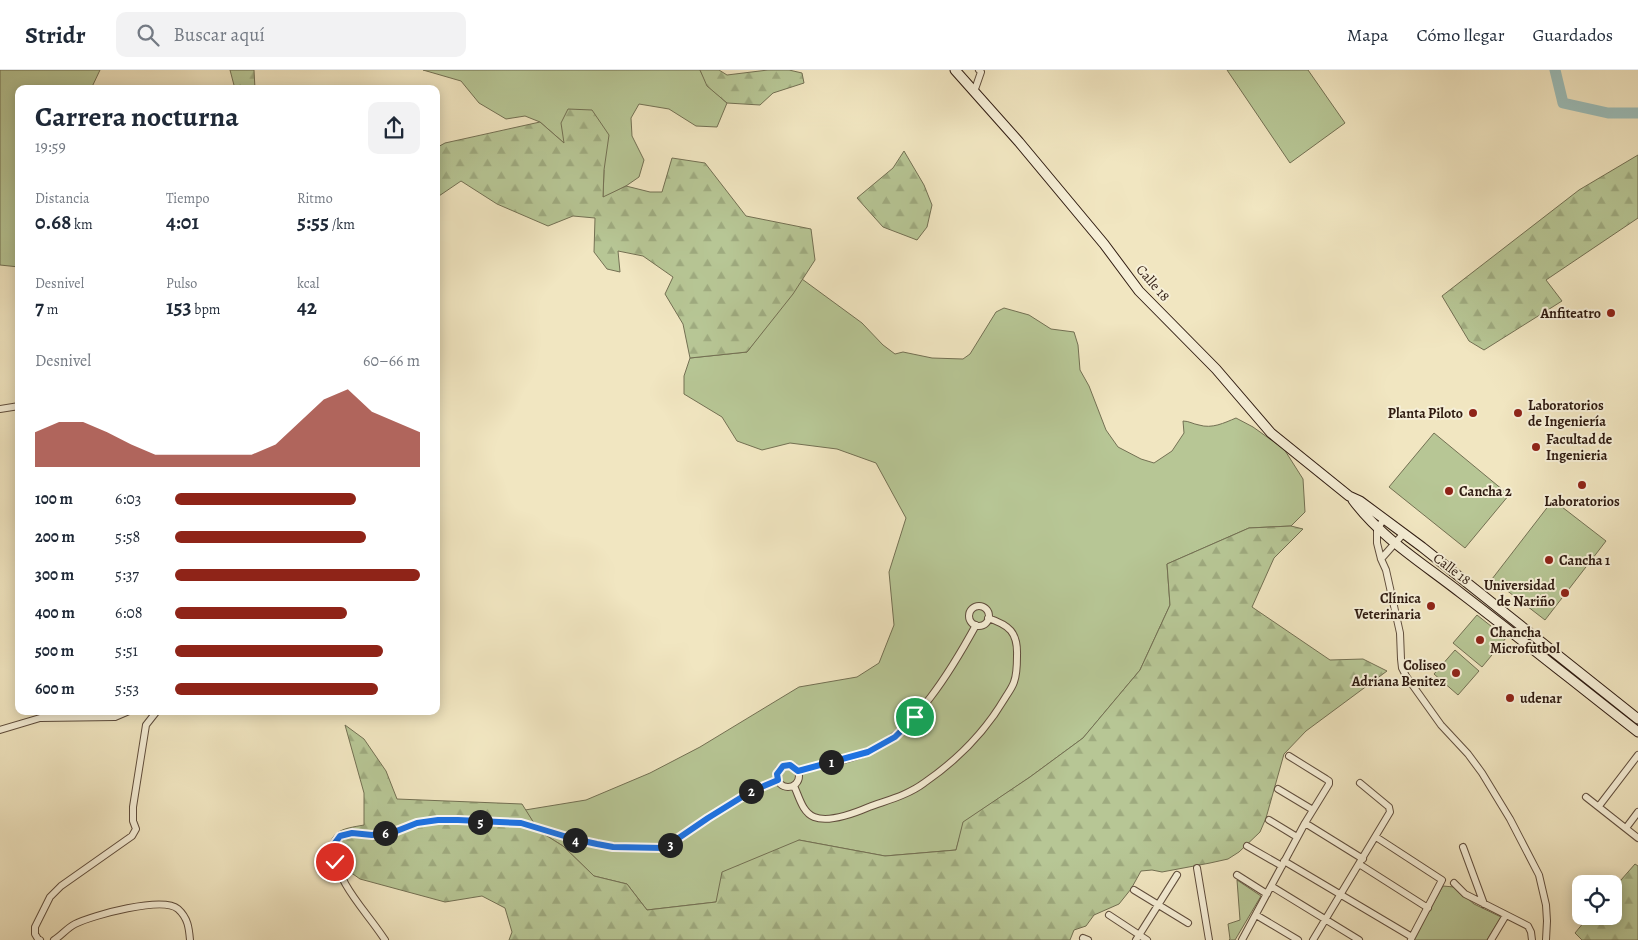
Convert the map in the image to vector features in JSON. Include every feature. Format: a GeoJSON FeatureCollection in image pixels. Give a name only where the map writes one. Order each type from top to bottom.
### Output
{"type":"FeatureCollection","features":[{"type":"Feature","properties":{"kind":"main road","name":"Calle 18"},"geometry":{"type":"LineString","coordinates":[[957,71],[1104,244],[1139,291],[1216,369],[1271,432],[1350,496],[1404,533],[1638,719]]}},
{"type":"Feature","properties":{"kind":"main road","name":"Calle 18"},"geometry":{"type":"LineString","coordinates":[[1350,496],[1377,529],[1394,543],[1462,593],[1638,732]]}},
{"type":"Feature","properties":{"kind":"street"},"geometry":{"type":"LineString","coordinates":[[974,92],[978,84],[980,71]]}},
{"type":"Feature","properties":{"kind":"street"},"geometry":{"type":"LineString","coordinates":[[0,409],[15,407]]}},
{"type":"Feature","properties":{"kind":"street"},"geometry":{"type":"LineString","coordinates":[[1384,519],[1377,529],[1377,543],[1381,560],[1386,570],[1400,633],[1402,668],[1441,725],[1468,754],[1482,773],[1510,819],[1539,875],[1546,905],[1546,940]]}},
{"type":"Feature","properties":{"kind":"street"},"geometry":{"type":"LineString","coordinates":[[1381,560],[1404,533]]}},
{"type":"Feature","properties":{"kind":"street"},"geometry":{"type":"LineString","coordinates":[[980,606],[986,609],[988,618],[985,624],[976,625],[971,621],[969,615],[974,608],[980,606]]}},
{"type":"Feature","properties":{"kind":"street"},"geometry":{"type":"LineString","coordinates":[[794,786],[805,810],[814,817],[835,818],[890,800],[923,784],[939,772],[981,733],[1014,683],[1018,646],[1013,632],[1001,622],[988,618]]}},
{"type":"Feature","properties":{"kind":"street"},"geometry":{"type":"LineString","coordinates":[[798,771],[868,752],[895,737],[915,717],[938,686],[966,644],[976,625]]}},
{"type":"Feature","properties":{"kind":"street"},"geometry":{"type":"LineString","coordinates":[[0,730],[40,718],[116,717],[120,715]]}},
{"type":"Feature","properties":{"kind":"street"},"geometry":{"type":"LineString","coordinates":[[40,940],[35,934],[35,927],[50,897],[61,886],[132,836],[136,829],[133,821],[133,807],[146,725],[154,715]]}},
{"type":"Feature","properties":{"kind":"street"},"geometry":{"type":"LineString","coordinates":[[1599,806],[1638,755]]}},
{"type":"Feature","properties":{"kind":"street"},"geometry":{"type":"LineString","coordinates":[[1242,940],[1297,837],[1329,784],[1329,782],[1289,756]]}},
{"type":"Feature","properties":{"kind":"street"},"geometry":{"type":"LineString","coordinates":[[790,765],[798,771],[799,779],[794,786],[783,786],[778,780],[777,774],[783,766],[790,765]]}},
{"type":"Feature","properties":{"kind":"street"},"geometry":{"type":"LineString","coordinates":[[385,940],[375,924],[350,894],[335,862],[332,847],[340,836],[352,833],[372,835],[394,832],[417,823],[458,820],[521,823],[574,839],[613,847],[664,848],[750,792],[778,780]]}},
{"type":"Feature","properties":{"kind":"street"},"geometry":{"type":"LineString","coordinates":[[1313,940],[1391,809],[1360,783]]}},
{"type":"Feature","properties":{"kind":"street"},"geometry":{"type":"LineString","coordinates":[[1278,789],[1313,810]]}},
{"type":"Feature","properties":{"kind":"street"},"geometry":{"type":"LineString","coordinates":[[1586,797],[1638,838]]}},
{"type":"Feature","properties":{"kind":"street"},"geometry":{"type":"LineString","coordinates":[[1626,828],[1638,812]]}},
{"type":"Feature","properties":{"kind":"street"},"geometry":{"type":"LineString","coordinates":[[1268,820],[1297,837]]}},
{"type":"Feature","properties":{"kind":"street"},"geometry":{"type":"LineString","coordinates":[[1305,823],[1428,908]]}},
{"type":"Feature","properties":{"kind":"street"},"geometry":{"type":"LineString","coordinates":[[1247,846],[1341,894],[1411,938],[1442,883],[1441,878],[1376,837]]}},
{"type":"Feature","properties":{"kind":"street"},"geometry":{"type":"LineString","coordinates":[[1463,846],[1484,904]]}},
{"type":"Feature","properties":{"kind":"street"},"geometry":{"type":"LineString","coordinates":[[1197,868],[1209,940]]}},
{"type":"Feature","properties":{"kind":"street"},"geometry":{"type":"LineString","coordinates":[[1137,938],[1177,875]]}},
{"type":"Feature","properties":{"kind":"street"},"geometry":{"type":"LineString","coordinates":[[1237,875],[1267,894]]}},
{"type":"Feature","properties":{"kind":"street"},"geometry":{"type":"LineString","coordinates":[[1454,883],[1465,894],[1528,926],[1532,940]]}},
{"type":"Feature","properties":{"kind":"street"},"geometry":{"type":"LineString","coordinates":[[1271,886],[1359,940]]}},
{"type":"Feature","properties":{"kind":"street"},"geometry":{"type":"LineString","coordinates":[[1134,890],[1188,923]]}},
{"type":"Feature","properties":{"kind":"street"},"geometry":{"type":"LineString","coordinates":[[54,940],[74,925],[91,918],[163,903],[177,908],[184,916],[189,925],[190,940]]}},
{"type":"Feature","properties":{"kind":"street"},"geometry":{"type":"LineString","coordinates":[[1108,914],[1137,938],[1147,940]]}},
{"type":"Feature","properties":{"kind":"street"},"geometry":{"type":"LineString","coordinates":[[1256,915],[1298,940]]}},
{"type":"Feature","properties":{"kind":"street"},"geometry":{"type":"LineString","coordinates":[[1491,940],[1506,915]]}},
{"type":"Feature","properties":{"kind":"green space"},"geometry":{"type":"Polygon","coordinates":[[[0,70],[100,70],[93,85],[15,85],[15,267],[0,265],[0,70]]]}},
{"type":"Feature","properties":{"kind":"green space"},"geometry":{"type":"Polygon","coordinates":[[[230,70],[254,70],[255,85],[234,85],[230,70]]]}},
{"type":"Feature","properties":{"kind":"green space"},"geometry":{"type":"Polygon","coordinates":[[[423,70],[700,70],[709,87],[727,103],[717,127],[696,126],[669,109],[639,104],[631,118],[632,136],[644,160],[639,177],[603,198],[604,170],[564,143],[540,122],[525,116],[506,119],[479,103],[461,81],[423,70]]]}},
{"type":"Feature","properties":{"kind":"green space"},"geometry":{"type":"Polygon","coordinates":[[[700,70],[719,70],[727,75],[768,70],[789,70],[802,73],[804,83],[773,93],[760,105],[727,103],[707,86],[700,70]]]}},
{"type":"Feature","properties":{"kind":"green space"},"geometry":{"type":"Polygon","coordinates":[[[1227,70],[1308,70],[1345,123],[1290,163],[1227,70]]]}},
{"type":"Feature","properties":{"kind":"green space"},"geometry":{"type":"Polygon","coordinates":[[[568,109],[592,110],[609,135],[604,170],[603,197],[626,186],[650,192],[662,192],[672,158],[705,163],[746,216],[811,229],[815,260],[793,294],[747,352],[690,358],[683,324],[665,294],[673,277],[643,256],[618,251],[620,272],[607,269],[594,252],[595,218],[573,216],[548,226],[497,204],[461,181],[440,195],[440,146],[445,143],[540,122],[564,143],[561,123],[568,109]]]}},
{"type":"Feature","properties":{"kind":"green space"},"geometry":{"type":"Polygon","coordinates":[[[904,151],[924,185],[932,205],[927,227],[917,240],[883,227],[857,198],[893,168],[904,151]]]}},
{"type":"Feature","properties":{"kind":"green space"},"geometry":{"type":"Polygon","coordinates":[[[1638,155],[1638,218],[1546,280],[1562,301],[1484,350],[1469,341],[1442,296],[1579,190],[1638,155]]]}},
{"type":"Feature","properties":{"kind":"green space"},"geometry":{"type":"Polygon","coordinates":[[[802,279],[862,323],[883,345],[895,354],[903,352],[932,358],[963,359],[970,354],[996,312],[1004,308],[1029,315],[1051,329],[1074,332],[1078,345],[1080,370],[1089,386],[1106,430],[1118,447],[1141,459],[1154,463],[1172,451],[1184,433],[1183,421],[1209,426],[1218,425],[1236,418],[1253,427],[1284,449],[1303,479],[1305,512],[1291,526],[1249,528],[1167,564],[1170,605],[1140,670],[1083,738],[964,822],[956,850],[885,856],[799,840],[716,902],[647,910],[627,884],[594,876],[563,846],[539,831],[525,810],[586,800],[650,773],[700,747],[799,687],[857,677],[879,663],[894,625],[889,572],[906,518],[876,463],[837,449],[790,443],[762,450],[737,441],[722,417],[684,394],[684,376],[690,358],[747,352],[802,279]]]}},
{"type":"Feature","properties":{"kind":"green space","name":"Cancha 2"},"geometry":{"type":"Polygon","coordinates":[[[1434,433],[1509,495],[1465,548],[1389,487],[1434,433]]]}},
{"type":"Feature","properties":{"kind":"green space","name":"Cancha 1"},"geometry":{"type":"Polygon","coordinates":[[[1553,500],[1606,541],[1545,620],[1492,579],[1553,500]]]}},
{"type":"Feature","properties":{"kind":"green space"},"geometry":{"type":"Polygon","coordinates":[[[1291,526],[1303,529],[1274,558],[1252,607],[1330,660],[1363,659],[1387,671],[1306,731],[1284,754],[1266,818],[1260,832],[1239,852],[1228,859],[1210,863],[1162,872],[1152,870],[1141,871],[1131,889],[1119,904],[1094,915],[1086,926],[1074,930],[1070,940],[509,940],[512,932],[505,908],[482,896],[445,902],[360,879],[329,857],[331,841],[338,832],[364,825],[364,793],[345,725],[364,739],[386,771],[397,799],[522,804],[539,831],[563,846],[594,876],[627,884],[647,910],[716,902],[722,872],[799,840],[885,856],[956,850],[963,822],[1030,777],[1083,738],[1140,670],[1170,605],[1167,564],[1249,528],[1291,526]]]}},
{"type":"Feature","properties":{"kind":"green space","name":"Chancha Microfutbol"},"geometry":{"type":"Polygon","coordinates":[[[1477,615],[1506,638],[1482,667],[1453,643],[1477,615]]]}},
{"type":"Feature","properties":{"kind":"green space","name":"Coliseo Adriana Benitez"},"geometry":{"type":"Polygon","coordinates":[[[1455,650],[1479,671],[1458,695],[1434,674],[1455,650]]]}},
{"type":"Feature","properties":{"kind":"green space"},"geometry":{"type":"Polygon","coordinates":[[[1635,864],[1638,866],[1638,940],[1582,940],[1575,933],[1582,925],[1622,925],[1622,879],[1635,864]]]}},
{"type":"Feature","properties":{"kind":"green space"},"geometry":{"type":"Polygon","coordinates":[[[1237,880],[1261,896],[1235,940],[1229,940],[1228,924],[1240,920],[1237,880]]]}},
{"type":"Feature","properties":{"kind":"green space"},"geometry":{"type":"Polygon","coordinates":[[[1443,886],[1454,887],[1474,904],[1501,917],[1487,940],[1413,940],[1443,886]]]}},
{"type":"Feature","properties":{"kind":"waterway"},"geometry":{"type":"LineString","coordinates":[[1555,70],[1563,103],[1608,113],[1638,113]]}},
{"type":"Feature","properties":{"kind":"place","name":"Anfiteatro"},"geometry":{"type":"Point","coordinates":[1611,313]}},
{"type":"Feature","properties":{"kind":"place","name":"Planta Piloto"},"geometry":{"type":"Point","coordinates":[1473,413]}},
{"type":"Feature","properties":{"kind":"place","name":"Laboratorios de Ingeniería"},"geometry":{"type":"Point","coordinates":[1518,413]}},
{"type":"Feature","properties":{"kind":"place","name":"Facultad de Ingenieria"},"geometry":{"type":"Point","coordinates":[1536,447]}},
{"type":"Feature","properties":{"kind":"place","name":"Laboratorios"},"geometry":{"type":"Point","coordinates":[1582,485]}},
{"type":"Feature","properties":{"kind":"place","name":"Cancha 2"},"geometry":{"type":"Point","coordinates":[1449,491]}},
{"type":"Feature","properties":{"kind":"place","name":"Cancha 1"},"geometry":{"type":"Point","coordinates":[1549,560]}},
{"type":"Feature","properties":{"kind":"place","name":"Universidad de Nariño"},"geometry":{"type":"Point","coordinates":[1565,593]}},
{"type":"Feature","properties":{"kind":"place","name":"Clínica Veterinaria"},"geometry":{"type":"Point","coordinates":[1431,606]}},
{"type":"Feature","properties":{"kind":"place","name":"Chancha Microfutbol"},"geometry":{"type":"Point","coordinates":[1480,640]}},
{"type":"Feature","properties":{"kind":"place","name":"Coliseo Adriana Benitez"},"geometry":{"type":"Point","coordinates":[1456,673]}},
{"type":"Feature","properties":{"kind":"place","name":"udenar"},"geometry":{"type":"Point","coordinates":[1510,698]}},
{"type":"Feature","properties":{"kind":"route"},"geometry":{"type":"LineString","coordinates":[[335,862],[332,847],[340,836],[352,833],[372,835],[394,832],[417,823],[438,820],[521,823],[574,839],[613,847],[664,848],[750,792],[778,780],[778,771],[783,766],[793,766],[798,771],[868,752],[895,737],[915,717]]}}]}
